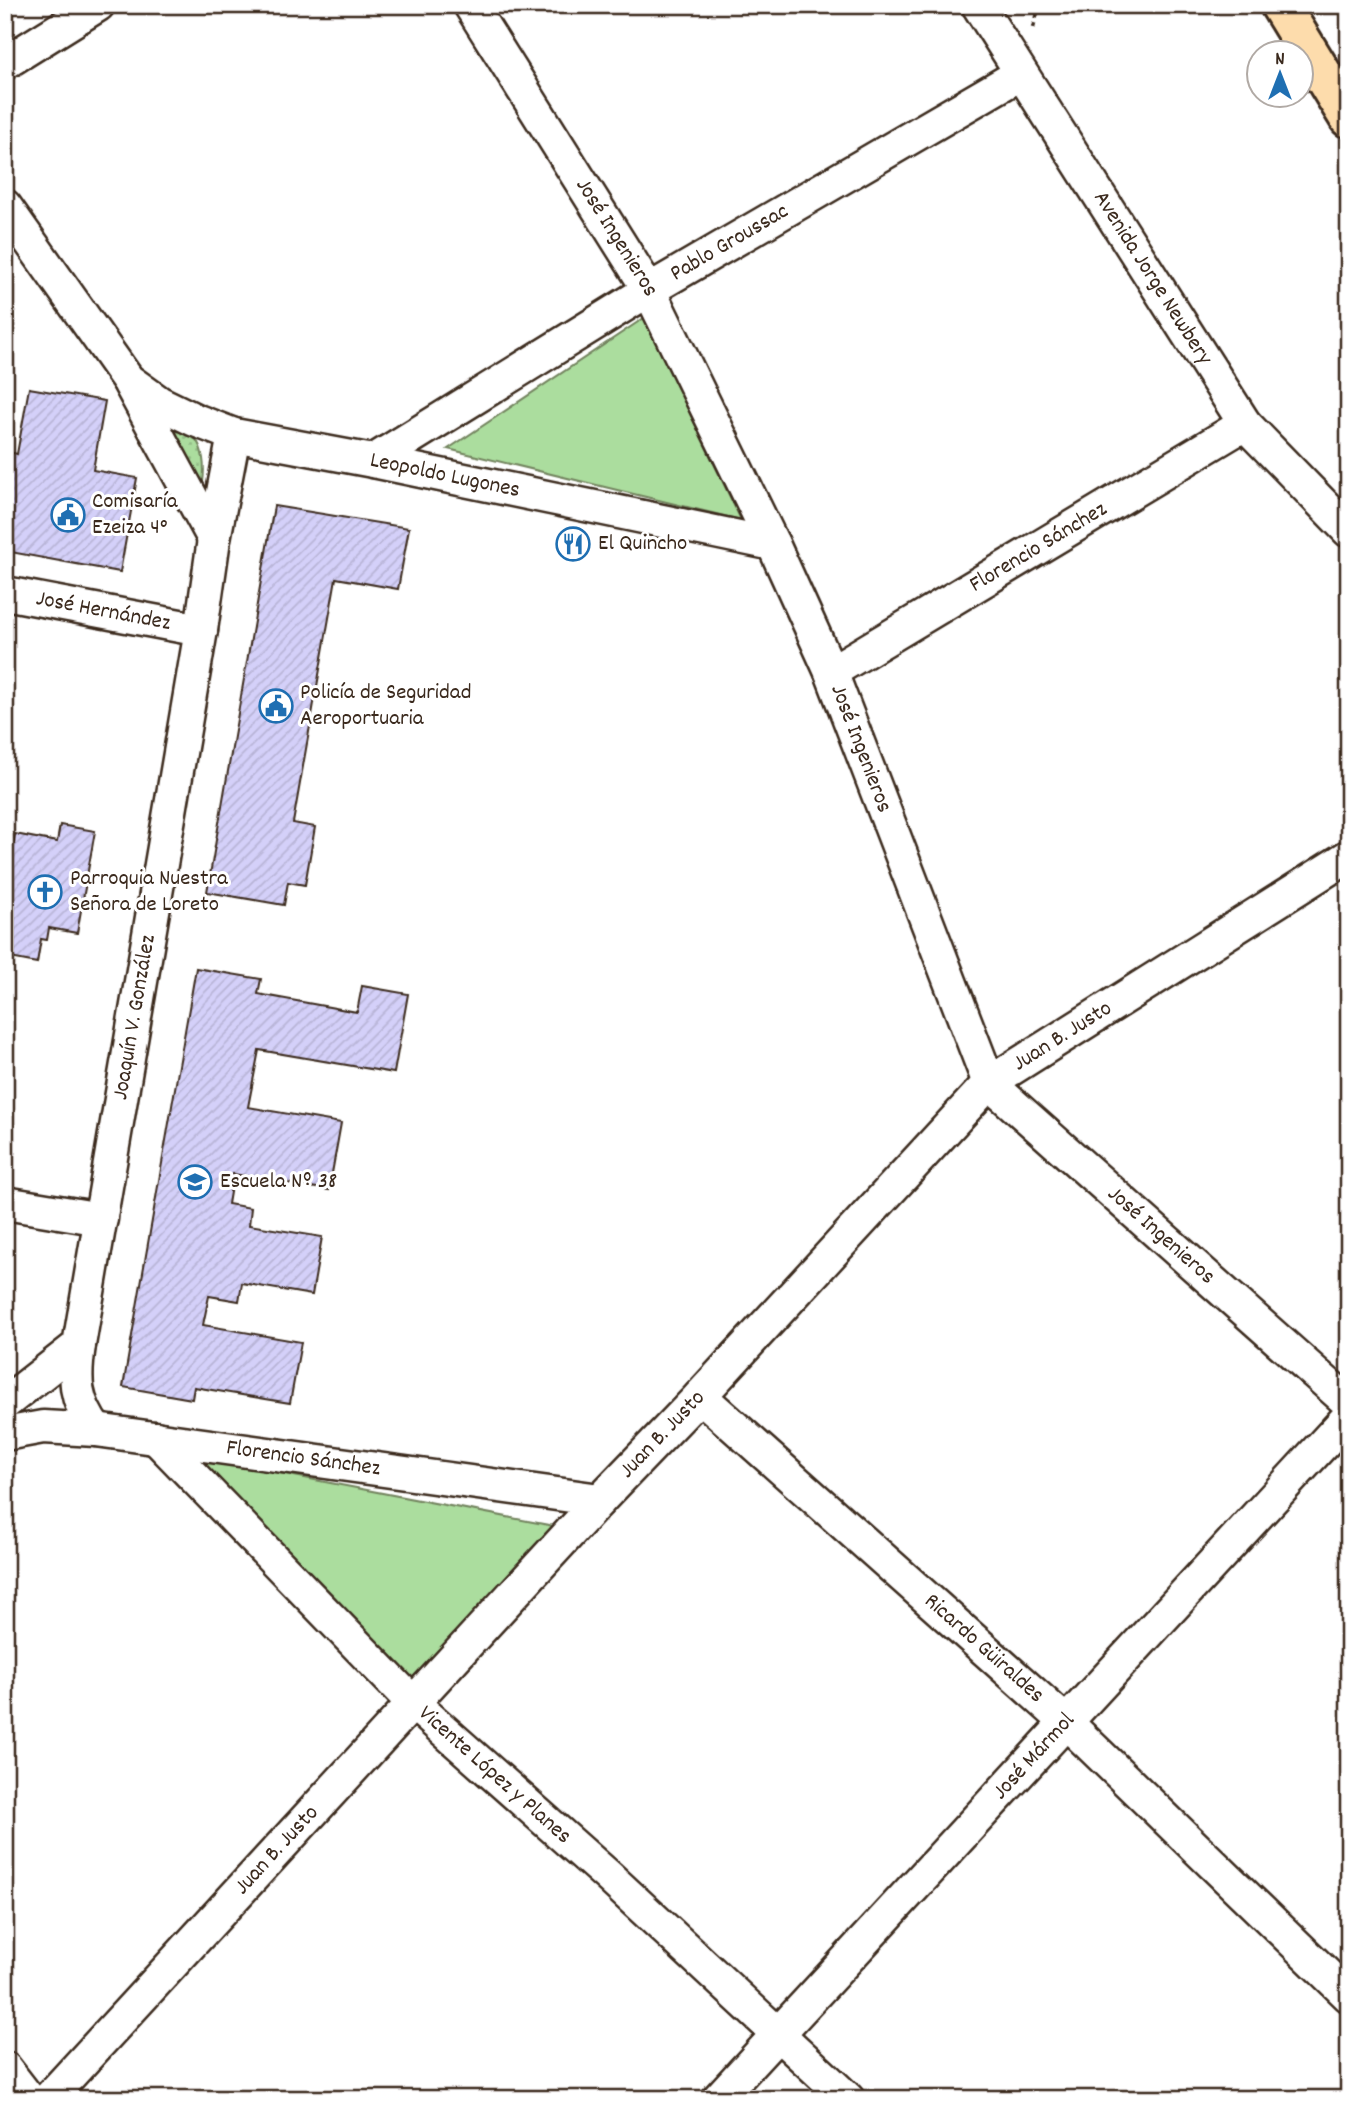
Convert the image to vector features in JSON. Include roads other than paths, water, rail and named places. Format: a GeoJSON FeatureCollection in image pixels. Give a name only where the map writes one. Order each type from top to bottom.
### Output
{"type":"FeatureCollection","features":[{"type":"Feature","properties":{"kind":"highway"},"geometry":{"type":"LineString","coordinates":[[1280,5],[1349,118]]}},
{"type":"Feature","properties":{"kind":"street"},"geometry":{"type":"LineString","coordinates":[[5,63],[98,5]]}},
{"type":"Feature","properties":{"kind":"street","name":"José Ingenieros"},"geometry":{"type":"LineString","coordinates":[[470,5],[649,290],[773,544],[831,672],[989,1083],[1349,1404]]}},
{"type":"Feature","properties":{"kind":"street","name":"Avenida Jorge Newbery"},"geometry":{"type":"LineString","coordinates":[[978,5],[1245,425],[1349,531]]}},
{"type":"Feature","properties":{"kind":"street","name":"Pablo Groussac"},"geometry":{"type":"LineString","coordinates":[[373,461],[649,290],[1020,74]]}},
{"type":"Feature","properties":{"kind":"street","name":"Leopoldo Lugones"},"geometry":{"type":"LineString","coordinates":[[5,206],[128,380],[214,539]]}},
{"type":"Feature","properties":{"kind":"street","name":"Leopoldo Lugones"},"geometry":{"type":"LineString","coordinates":[[128,380],[160,403],[234,435],[773,544]]}},
{"type":"Feature","properties":{"kind":"street","name":"Florencio Sánchez"},"geometry":{"type":"LineString","coordinates":[[831,672],[1245,425]]}},
{"type":"Feature","properties":{"kind":"street","name":"Joaquín V. González"},"geometry":{"type":"LineString","coordinates":[[96,1430],[83,1413],[76,1390],[79,1345],[201,630],[214,539],[234,435]]}},
{"type":"Feature","properties":{"kind":"street","name":"José Hernández"},"geometry":{"type":"LineString","coordinates":[[5,593],[201,630]]}},
{"type":"Feature","properties":{"kind":"street","name":"Juan B. Justo"},"geometry":{"type":"LineString","coordinates":[[48,2099],[989,1083],[1349,856]]}},
{"type":"Feature","properties":{"kind":"street"},"geometry":{"type":"LineString","coordinates":[[5,1203],[101,1219]]}},
{"type":"Feature","properties":{"kind":"street"},"geometry":{"type":"LineString","coordinates":[[5,1403],[79,1345]]}},
{"type":"Feature","properties":{"kind":"street","name":"Ricardo Güiraldes"},"geometry":{"type":"LineString","coordinates":[[700,1396],[1066,1722],[1349,1996]]}},
{"type":"Feature","properties":{"kind":"street","name":"José Mármol"},"geometry":{"type":"LineString","coordinates":[[718,2099],[1349,1416]]}},
{"type":"Feature","properties":{"kind":"street","name":"Florencio Sánchez"},"geometry":{"type":"LineString","coordinates":[[5,1434],[43,1427],[96,1430],[600,1500]]}},
{"type":"Feature","properties":{"kind":"street","name":"Vicente López y Planes"},"geometry":{"type":"LineString","coordinates":[[156,1438],[414,1704],[608,1876],[848,2099]]}},
{"type":"Feature","properties":{"kind":"street"},"geometry":{"type":"LineString","coordinates":[[5,2068],[29,2099]]}},
{"type":"Feature","properties":{"kind":"place","name":"Comisaría Ezeiza 4°"},"geometry":{"type":"Point","coordinates":[68,515]}},
{"type":"Feature","properties":{"kind":"place","name":"El Quincho"},"geometry":{"type":"Point","coordinates":[573,544]}},
{"type":"Feature","properties":{"kind":"place","name":"Policía de Seguridad Aeroportuaria"},"geometry":{"type":"Point","coordinates":[276,706]}},
{"type":"Feature","properties":{"kind":"place","name":"Parroquia Nuestra Señora de Loreto"},"geometry":{"type":"Point","coordinates":[45,892]}},
{"type":"Feature","properties":{"kind":"place","name":"Escuela Nº 38"},"geometry":{"type":"Point","coordinates":[195,1182]}}]}
